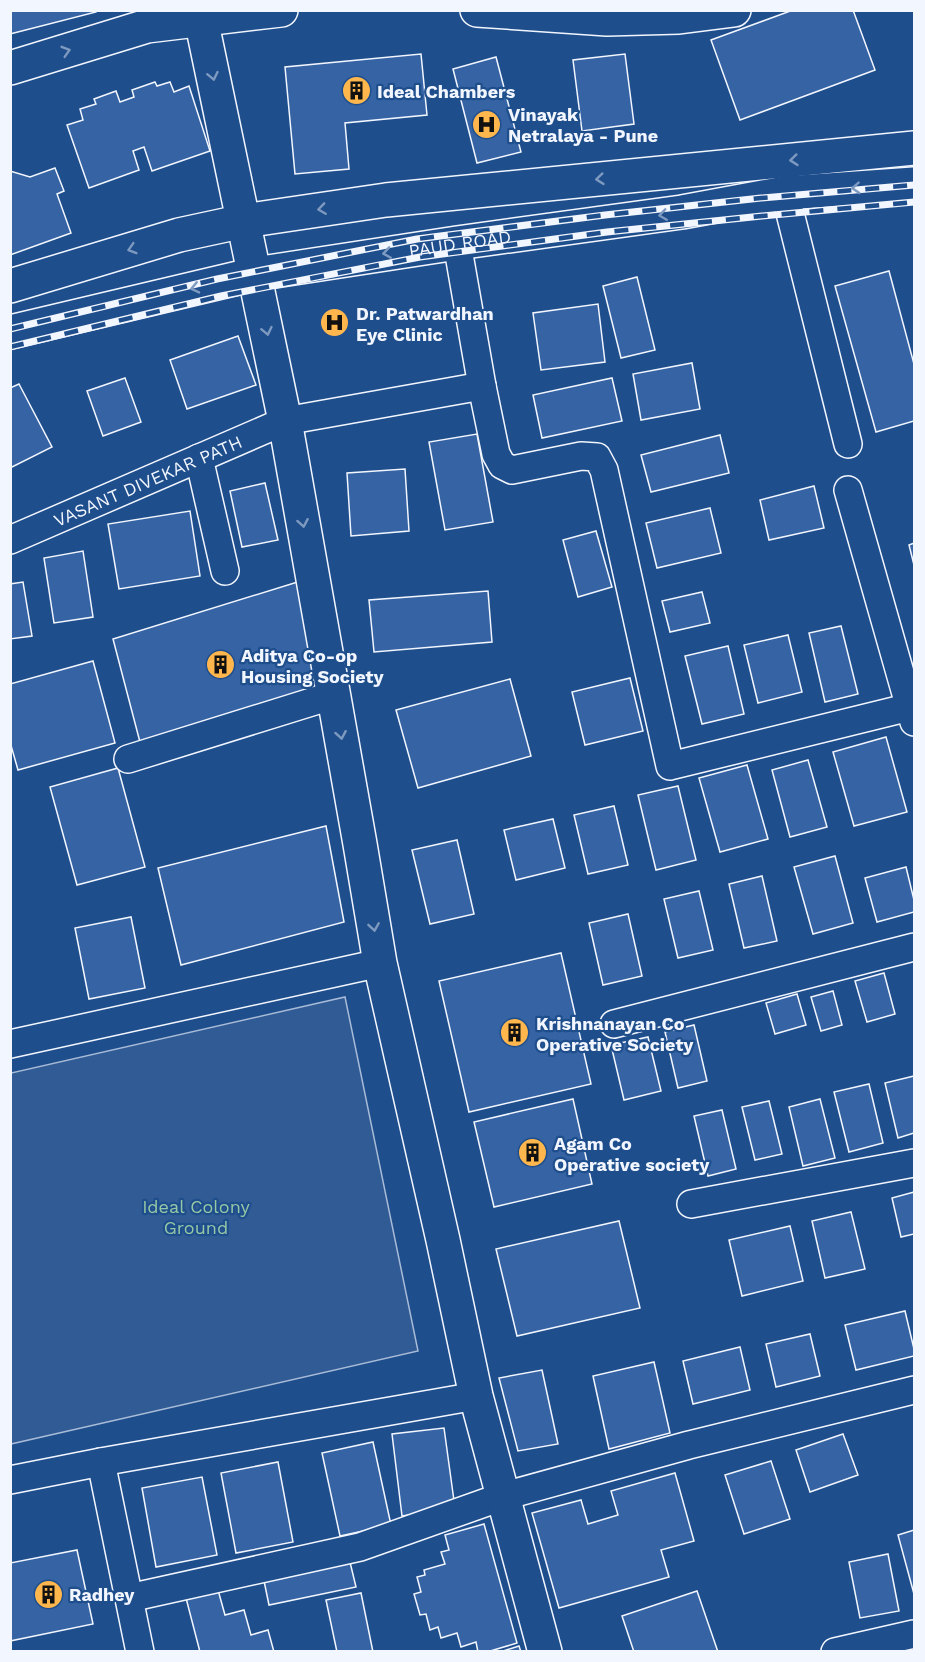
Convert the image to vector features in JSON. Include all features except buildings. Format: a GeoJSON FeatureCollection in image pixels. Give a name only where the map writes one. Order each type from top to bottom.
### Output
{"type":"FeatureCollection","features":[{"type":"Feature","properties":{"kind":"main road"},"geometry":{"type":"LineString","coordinates":[[10,68],[146,18],[201,19],[280,10]]}},
{"type":"Feature","properties":{"kind":"main road"},"geometry":{"type":"LineString","coordinates":[[477,10],[607,19],[679,17],[734,10]]}},
{"type":"Feature","properties":{"kind":"main road"},"geometry":{"type":"LineString","coordinates":[[201,19],[285,421],[380,963],[476,1396],[545,1652]]}},
{"type":"Feature","properties":{"kind":"main road"},"geometry":{"type":"LineString","coordinates":[[10,286],[179,235],[244,221],[386,200],[915,148]]}},
{"type":"Feature","properties":{"kind":"main road","name":"PAUD ROAD"},"geometry":{"type":"LineString","coordinates":[[10,332],[255,274],[682,212],[785,193],[915,184]]}},
{"type":"Feature","properties":{"kind":"street"},"geometry":{"type":"LineString","coordinates":[[785,193],[848,444]]}},
{"type":"Feature","properties":{"kind":"street"},"geometry":{"type":"LineString","coordinates":[[457,243],[482,386],[496,454],[502,465],[512,470],[581,456],[597,457],[604,470],[670,765],[912,714],[848,490]]}},
{"type":"Feature","properties":{"kind":"street","name":"VASANT DIVEKAR PATH"},"geometry":{"type":"LineString","coordinates":[[10,540],[285,421],[482,386]]}},
{"type":"Feature","properties":{"kind":"street"},"geometry":{"type":"LineString","coordinates":[[199,458],[225,572]]}},
{"type":"Feature","properties":{"kind":"street"},"geometry":{"type":"LineString","coordinates":[[128,759],[334,695]]}},
{"type":"Feature","properties":{"kind":"street"},"geometry":{"type":"LineString","coordinates":[[614,1024],[915,947]]}},
{"type":"Feature","properties":{"kind":"street"},"geometry":{"type":"LineString","coordinates":[[10,1044],[380,963]]}},
{"type":"Feature","properties":{"kind":"street"},"geometry":{"type":"LineString","coordinates":[[691,1204],[915,1163]]}},
{"type":"Feature","properties":{"kind":"street"},"geometry":{"type":"LineString","coordinates":[[129,1598],[360,1548],[504,1496],[689,1445],[915,1390]]}},
{"type":"Feature","properties":{"kind":"street"},"geometry":{"type":"LineString","coordinates":[[10,1480],[476,1396]]}},
{"type":"Feature","properties":{"kind":"street"},"geometry":{"type":"LineString","coordinates":[[101,1462],[140,1652]]}},
{"type":"Feature","properties":{"kind":"street"},"geometry":{"type":"LineString","coordinates":[[835,1652],[915,1634]]}},
{"type":"Feature","properties":{"kind":"shaded area","name":"Ideal Colony Ground"},"geometry":{"type":"Polygon","coordinates":[[[345,997],[418,1351],[11,1444],[11,1073],[345,997]]]}},
{"type":"Feature","properties":{"kind":"railway"},"geometry":{"type":"LineString","coordinates":[[10,329],[217,279],[417,239],[761,198],[914,185]]}},
{"type":"Feature","properties":{"kind":"railway"},"geometry":{"type":"LineString","coordinates":[[10,347],[221,296],[420,257],[607,232],[914,202]]}},
{"type":"Feature","properties":{"kind":"place","name":"Ideal Chambers"},"geometry":{"type":"Point","coordinates":[356,91]}},
{"type":"Feature","properties":{"kind":"place","name":"Vinayak Netralaya - Pune"},"geometry":{"type":"Point","coordinates":[487,124]}},
{"type":"Feature","properties":{"kind":"place","name":"Dr. Patwardhan Eye Clinic"},"geometry":{"type":"Point","coordinates":[335,323]}},
{"type":"Feature","properties":{"kind":"place","name":"Aditya Co-op Housing Society"},"geometry":{"type":"Point","coordinates":[220,665]}},
{"type":"Feature","properties":{"kind":"place","name":"Krishnanayan Co Operative Society"},"geometry":{"type":"Point","coordinates":[515,1033]}},
{"type":"Feature","properties":{"kind":"place","name":"Agam Co Operative society"},"geometry":{"type":"Point","coordinates":[533,1153]}},
{"type":"Feature","properties":{"kind":"place","name":"Radhey"},"geometry":{"type":"Point","coordinates":[48,1594]}}]}
